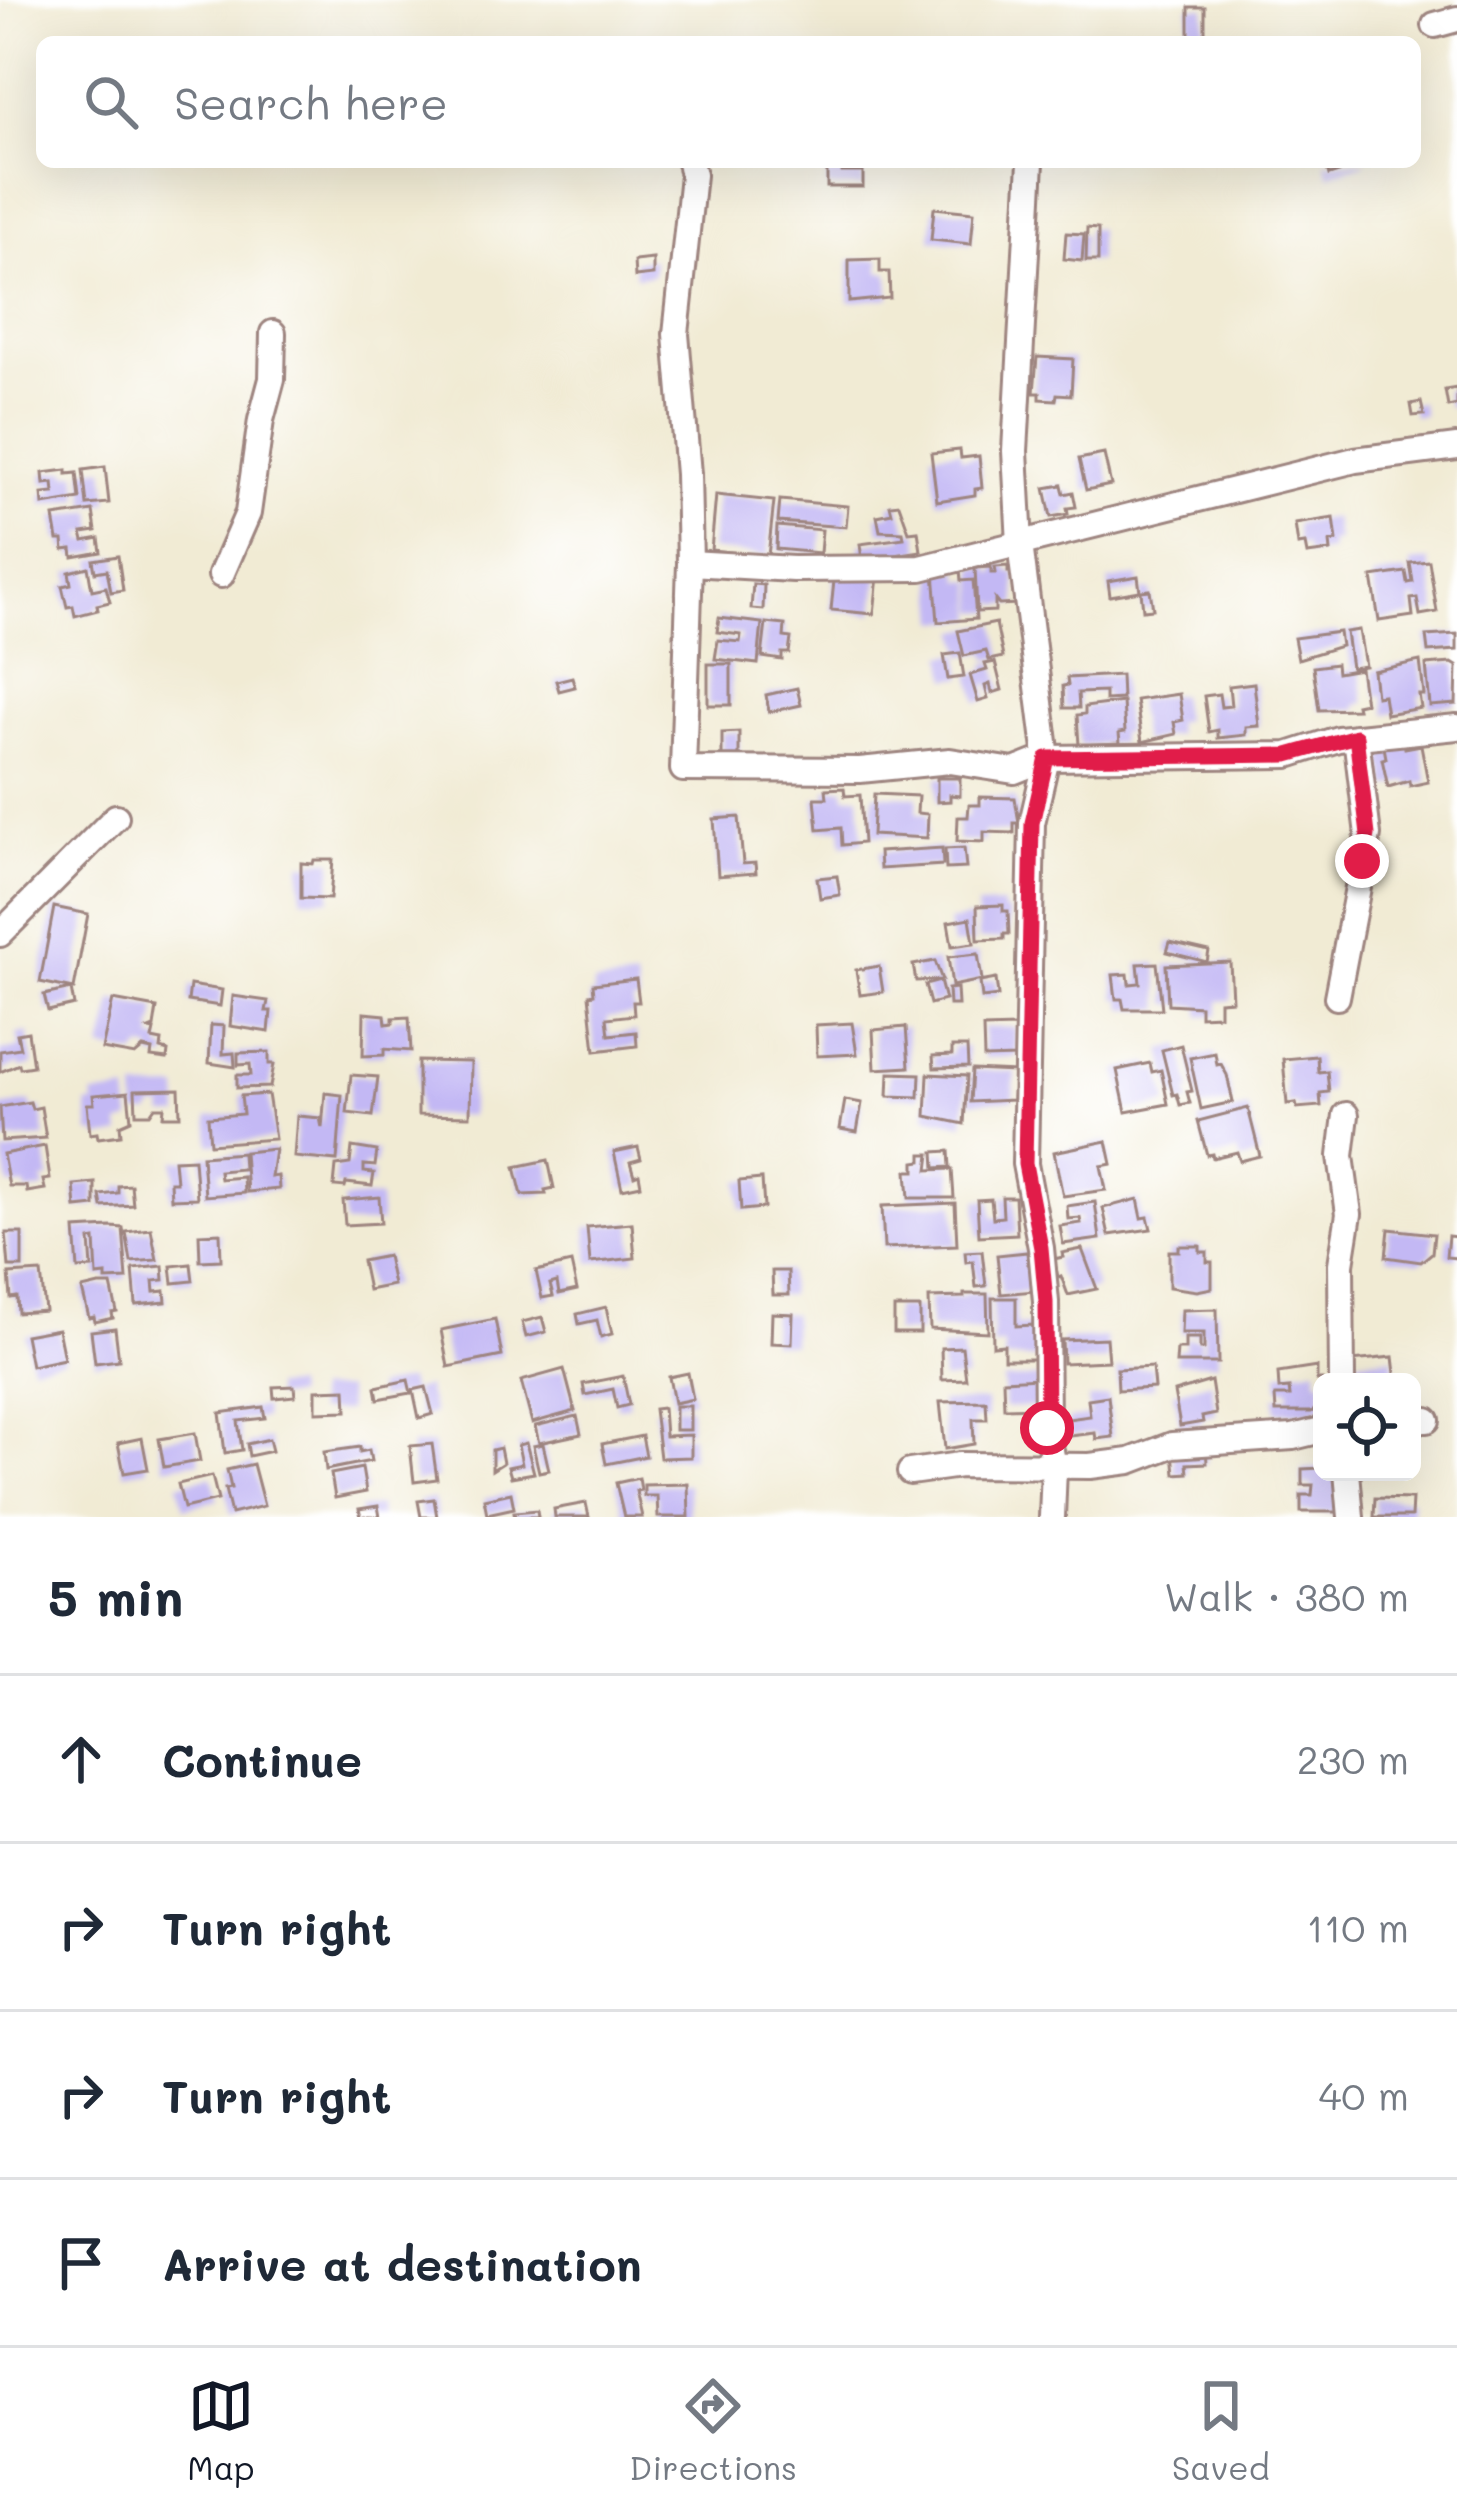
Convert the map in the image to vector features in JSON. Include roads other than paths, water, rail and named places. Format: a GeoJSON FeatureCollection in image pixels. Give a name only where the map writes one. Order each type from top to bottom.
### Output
{"type":"FeatureCollection","features":[{"type":"Feature","properties":{"kind":"street"},"geometry":{"type":"LineString","coordinates":[[691,168],[676,334],[690,563],[683,769],[860,770],[950,761],[1014,771],[1047,758],[1288,755],[1356,736],[1457,727]]}},
{"type":"Feature","properties":{"kind":"street"},"geometry":{"type":"LineString","coordinates":[[1031,168],[1016,430],[1020,544],[1047,758],[1032,823],[1025,1164],[1043,1266],[1047,1428],[1054,1468],[1052,1517]]}},
{"type":"Feature","properties":{"kind":"street"},"geometry":{"type":"LineString","coordinates":[[221,574],[248,513],[272,379],[273,333]]}},
{"type":"Feature","properties":{"kind":"street"},"geometry":{"type":"LineString","coordinates":[[690,563],[793,569],[921,568],[1355,460],[1457,447]]}},
{"type":"Feature","properties":{"kind":"street"},"geometry":{"type":"LineString","coordinates":[[1337,997],[1368,835],[1356,736]]}},
{"type":"Feature","properties":{"kind":"street"},"geometry":{"type":"LineString","coordinates":[[0,934],[116,817]]}},
{"type":"Feature","properties":{"kind":"street"},"geometry":{"type":"LineString","coordinates":[[1342,1373],[1341,1264],[1349,1214],[1341,1156],[1346,1115]]}},
{"type":"Feature","properties":{"kind":"street"},"geometry":{"type":"LineString","coordinates":[[910,1472],[960,1465],[1054,1468],[1130,1460],[1172,1444],[1313,1432]]}},
{"type":"Feature","properties":{"kind":"street"},"geometry":{"type":"LineString","coordinates":[[1348,1481],[1351,1517]]}}]}
